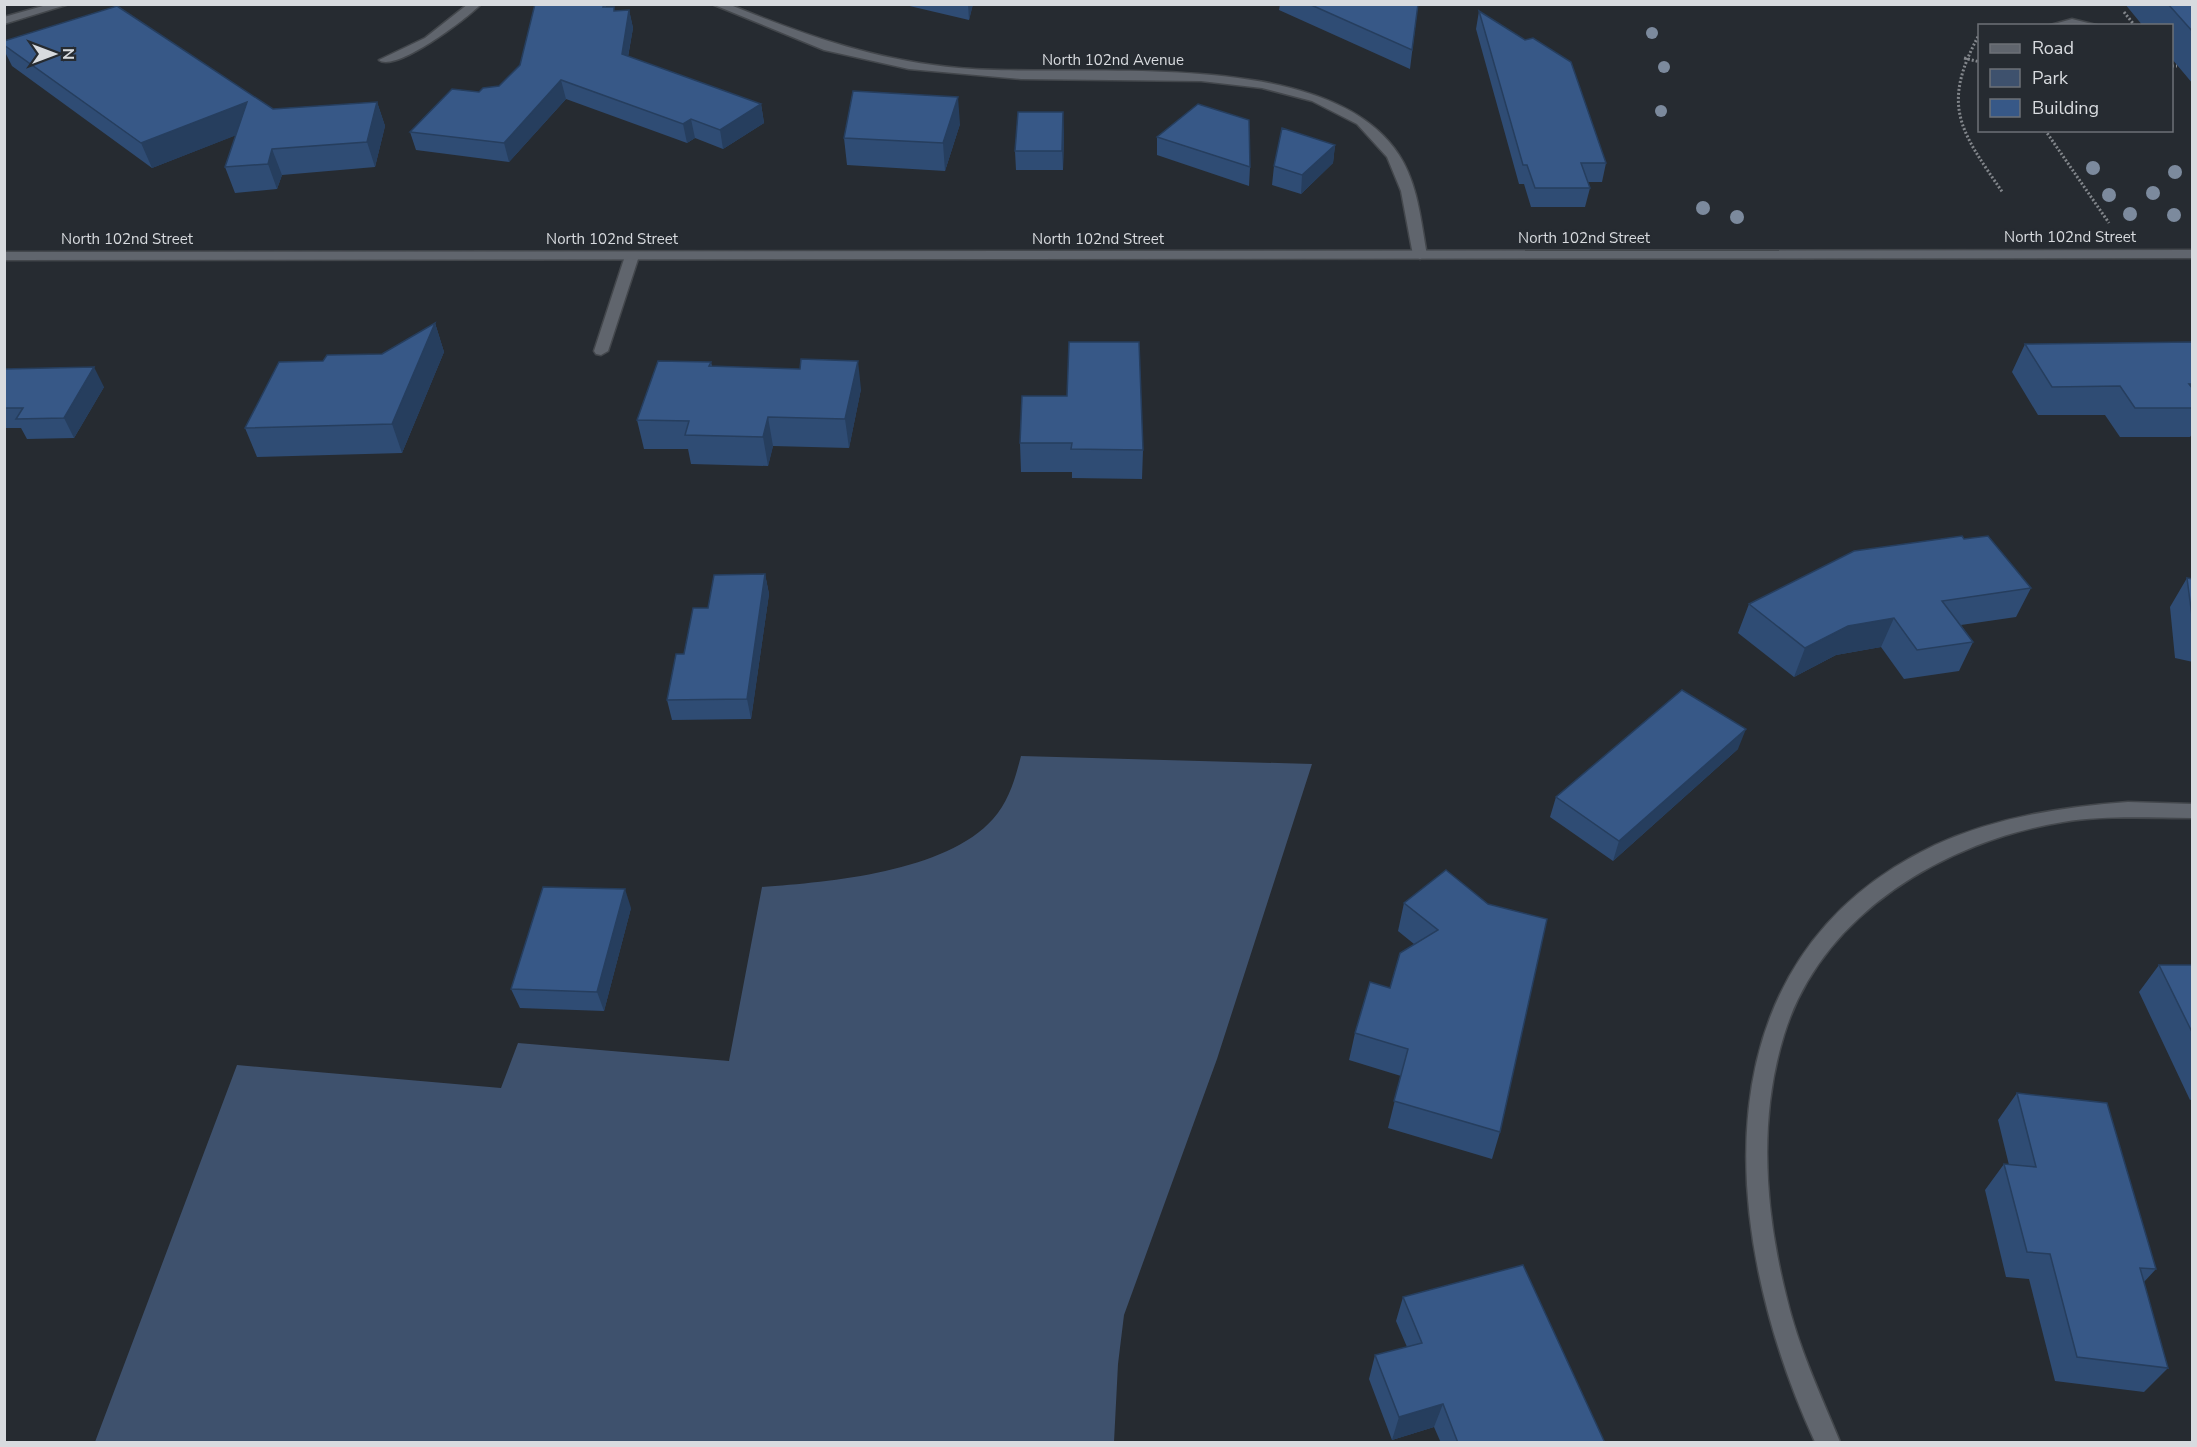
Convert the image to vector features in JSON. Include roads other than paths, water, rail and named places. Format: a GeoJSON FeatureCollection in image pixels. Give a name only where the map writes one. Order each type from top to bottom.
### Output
{"type":"FeatureCollection","features":[{"type":"Feature","properties":{"kind":"street"},"geometry":{"type":"LineString","coordinates":[[4,21],[64,4]]}},
{"type":"Feature","properties":{"kind":"street"},"geometry":{"type":"LineString","coordinates":[[385,60],[429,40],[476,4]]}},
{"type":"Feature","properties":{"kind":"street","name":"North 102nd Avenue"},"geometry":{"type":"LineString","coordinates":[[717,4],[832,48],[902,64],[1021,76],[1219,77],[1260,83],[1299,93],[1347,114],[1365,125],[1392,153],[1404,180],[1420,255]]}},
{"type":"Feature","properties":{"kind":"street"},"geometry":{"type":"LineString","coordinates":[[2062,24],[2072,22],[2084,24]]}},
{"type":"Feature","properties":{"kind":"street","name":"North 102nd Street"},"geometry":{"type":"LineString","coordinates":[[4,256],[2193,254]]}},
{"type":"Feature","properties":{"kind":"street"},"geometry":{"type":"LineString","coordinates":[[601,351],[632,256]]}},
{"type":"Feature","properties":{"kind":"street"},"geometry":{"type":"LineString","coordinates":[[1828,1443],[1786,1341],[1766,1253],[1758,1203],[1757,1127],[1764,1073],[1774,1033],[1794,988],[1819,948],[1854,909],[1888,881],[1933,854],[1970,838],[2026,820],[2101,810],[2193,811]]}}]}
